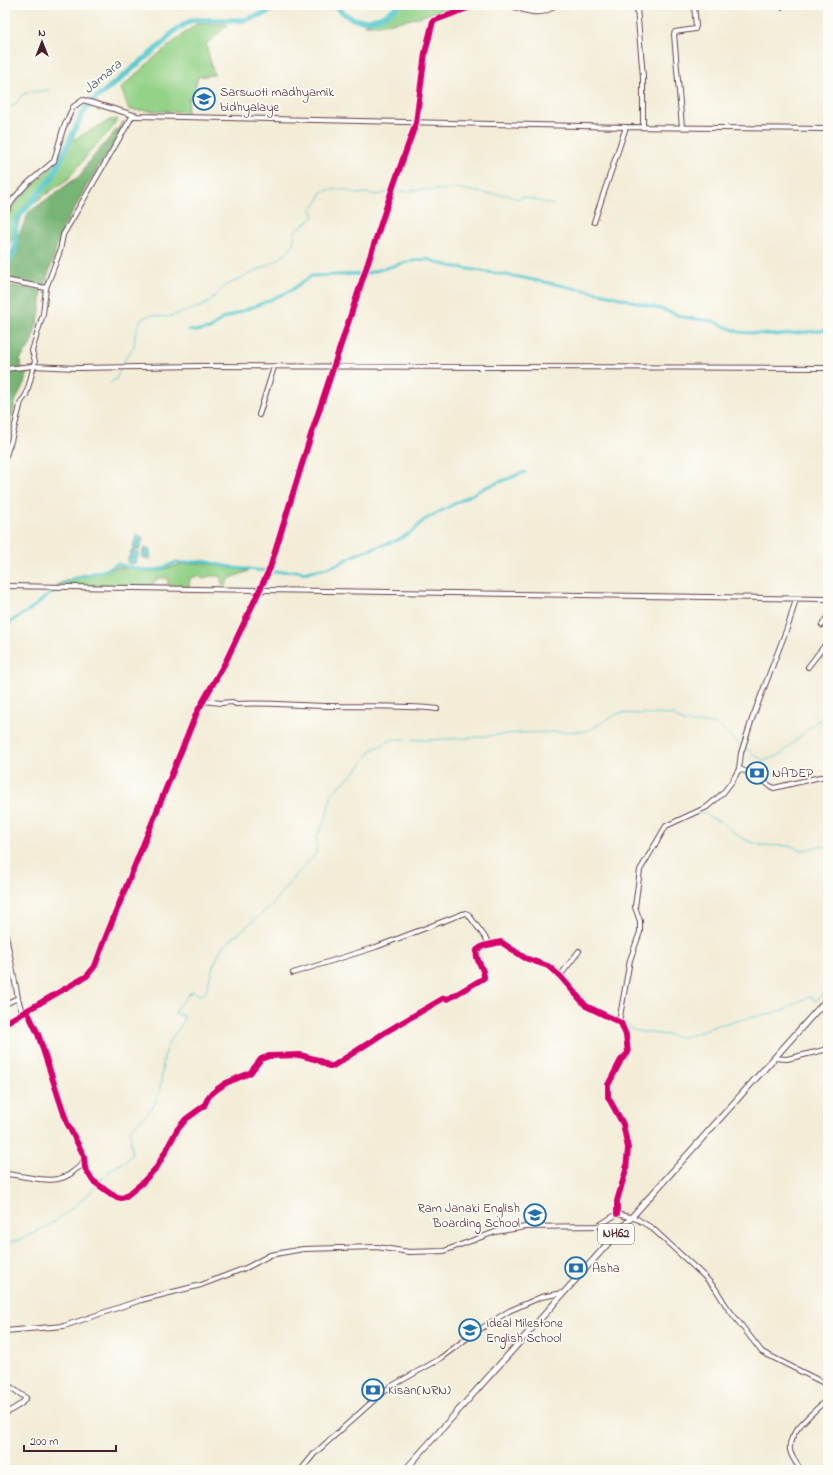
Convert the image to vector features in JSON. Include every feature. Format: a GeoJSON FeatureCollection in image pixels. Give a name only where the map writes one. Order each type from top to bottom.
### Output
{"type":"FeatureCollection","features":[{"type":"Feature","properties":{"kind":"main road","name":"NH62"},"geometry":{"type":"LineString","coordinates":[[405,1470],[828,998]]}},
{"type":"Feature","properties":{"kind":"street"},"geometry":{"type":"LineString","coordinates":[[5,1023],[87,976],[95,966],[197,712],[226,661],[270,568],[310,438],[366,266],[416,123],[425,53],[433,21],[476,5]]}},
{"type":"Feature","properties":{"kind":"street"},"geometry":{"type":"LineString","coordinates":[[510,5],[533,14],[550,9],[555,5]]}},
{"type":"Feature","properties":{"kind":"street"},"geometry":{"type":"LineString","coordinates":[[682,127],[674,34],[683,30],[695,30],[694,5]]}},
{"type":"Feature","properties":{"kind":"street"},"geometry":{"type":"LineString","coordinates":[[637,8],[643,77],[643,127]]}},
{"type":"Feature","properties":{"kind":"street"},"geometry":{"type":"LineString","coordinates":[[5,214],[14,198],[28,183],[54,161],[63,129],[73,107],[83,100],[133,115],[416,123],[828,129]]}},
{"type":"Feature","properties":{"kind":"street"},"geometry":{"type":"LineString","coordinates":[[5,458],[21,402],[26,396],[30,381],[34,361],[32,351],[43,314],[46,288],[60,251],[63,235],[133,115]]}},
{"type":"Feature","properties":{"kind":"street"},"geometry":{"type":"LineString","coordinates":[[594,222],[626,127]]}},
{"type":"Feature","properties":{"kind":"street"},"geometry":{"type":"LineString","coordinates":[[5,280],[46,288]]}},
{"type":"Feature","properties":{"kind":"street"},"geometry":{"type":"LineString","coordinates":[[5,369],[33,366],[77,368],[828,368]]}},
{"type":"Feature","properties":{"kind":"street"},"geometry":{"type":"LineString","coordinates":[[259,415],[274,367]]}},
{"type":"Feature","properties":{"kind":"street"},"geometry":{"type":"LineString","coordinates":[[5,586],[828,599]]}},
{"type":"Feature","properties":{"kind":"street"},"geometry":{"type":"LineString","coordinates":[[619,1022],[630,960],[640,932],[640,921],[635,907],[640,870],[666,826],[707,807],[722,793],[740,769],[741,753],[752,719],[789,623],[796,599]]}},
{"type":"Feature","properties":{"kind":"street"},"geometry":{"type":"LineString","coordinates":[[822,625],[828,616]]}},
{"type":"Feature","properties":{"kind":"street"},"geometry":{"type":"LineString","coordinates":[[808,667],[828,641]]}},
{"type":"Feature","properties":{"kind":"street"},"geometry":{"type":"LineString","coordinates":[[203,701],[221,703],[232,702],[236,704],[260,703],[422,707],[438,709]]}},
{"type":"Feature","properties":{"kind":"street"},"geometry":{"type":"LineString","coordinates":[[740,769],[756,775],[774,788],[783,787],[799,781],[828,777]]}},
{"type":"Feature","properties":{"kind":"street"},"geometry":{"type":"LineString","coordinates":[[293,973],[376,947],[465,913],[468,914],[490,944]]}},
{"type":"Feature","properties":{"kind":"street"},"geometry":{"type":"LineString","coordinates":[[5,930],[22,1013]]}},
{"type":"Feature","properties":{"kind":"street"},"geometry":{"type":"LineString","coordinates":[[27,1011],[38,1034],[67,1123],[84,1156],[85,1168],[93,1180],[114,1196],[121,1198],[125,1197],[141,1184],[157,1167],[177,1130],[186,1119],[204,1106],[210,1096],[221,1086],[250,1073],[262,1059],[269,1056],[300,1055],[318,1060],[329,1066],[333,1066],[384,1033],[444,998],[448,999],[484,978],[485,974],[475,955],[476,950],[490,944],[501,942],[525,958],[548,966],[560,976],[586,1006],[619,1022],[624,1029],[628,1053],[615,1069],[608,1085],[608,1097],[623,1124],[628,1148],[626,1170],[617,1201],[617,1214]]}},
{"type":"Feature","properties":{"kind":"street"},"geometry":{"type":"LineString","coordinates":[[560,976],[579,951]]}},
{"type":"Feature","properties":{"kind":"street"},"geometry":{"type":"LineString","coordinates":[[5,1004],[18,998]]}},
{"type":"Feature","properties":{"kind":"street"},"geometry":{"type":"LineString","coordinates":[[773,1058],[787,1059],[828,1049]]}},
{"type":"Feature","properties":{"kind":"street"},"geometry":{"type":"LineString","coordinates":[[5,1174],[47,1179],[62,1179],[81,1168],[84,1156]]}},
{"type":"Feature","properties":{"kind":"street"},"geometry":{"type":"LineString","coordinates":[[617,1214],[631,1219],[637,1219],[652,1228],[704,1276],[715,1288],[727,1307],[762,1352],[828,1385]]}},
{"type":"Feature","properties":{"kind":"street"},"geometry":{"type":"LineString","coordinates":[[5,1331],[64,1326],[141,1300],[200,1285],[248,1267],[270,1255],[303,1249],[377,1247],[409,1252],[444,1251],[495,1232],[525,1227],[598,1226],[617,1214]]}},
{"type":"Feature","properties":{"kind":"street"},"geometry":{"type":"LineString","coordinates":[[301,1470],[314,1454],[390,1387],[438,1360],[474,1333],[509,1311],[541,1297],[563,1293]]}},
{"type":"Feature","properties":{"kind":"street"},"geometry":{"type":"LineString","coordinates":[[5,1383],[26,1398],[21,1404],[5,1414]]}},
{"type":"Feature","properties":{"kind":"street"},"geometry":{"type":"LineString","coordinates":[[801,1470],[790,1452],[792,1436],[812,1412],[828,1398]]}},
{"type":"Feature","properties":{"kind":"green space"},"geometry":{"type":"Polygon","coordinates":[[[403,5],[456,5],[398,22],[364,25],[403,5]]]}},
{"type":"Feature","properties":{"kind":"green space"},"geometry":{"type":"Polygon","coordinates":[[[196,24],[228,24],[206,44],[214,75],[198,77],[195,87],[204,90],[202,97],[189,98],[187,112],[129,110],[121,88],[155,57],[196,24]]]}},
{"type":"Feature","properties":{"kind":"green space"},"geometry":{"type":"Polygon","coordinates":[[[118,119],[109,132],[93,148],[68,179],[26,208],[5,253],[5,218],[19,198],[52,167],[73,140],[110,120],[118,119]]]}},
{"type":"Feature","properties":{"kind":"green space"},"geometry":{"type":"Polygon","coordinates":[[[124,121],[119,135],[86,187],[64,226],[44,286],[5,277],[5,266],[29,212],[82,174],[87,164],[124,121]]]}},
{"type":"Feature","properties":{"kind":"green space"},"geometry":{"type":"Polygon","coordinates":[[[5,285],[42,290],[40,313],[31,344],[20,360],[21,366],[29,372],[16,400],[5,442],[5,285]]]}},
{"type":"Feature","properties":{"kind":"green space"},"geometry":{"type":"Polygon","coordinates":[[[204,563],[249,571],[228,579],[226,586],[222,585],[220,576],[209,576],[204,579],[198,576],[190,578],[189,587],[168,585],[168,578],[159,578],[154,581],[153,587],[56,585],[81,575],[94,574],[117,567],[158,571],[182,564],[204,563]]]}},
{"type":"Feature","properties":{"kind":"water"},"geometry":{"type":"Polygon","coordinates":[[[136,535],[143,538],[139,550],[133,549],[136,535]]]}},
{"type":"Feature","properties":{"kind":"water"},"geometry":{"type":"Polygon","coordinates":[[[144,548],[150,550],[150,559],[141,557],[144,548]]]}},
{"type":"Feature","properties":{"kind":"water"},"geometry":{"type":"Polygon","coordinates":[[[132,550],[139,553],[135,563],[131,564],[127,561],[132,550]]]}},
{"type":"Feature","properties":{"kind":"waterway","name":"Jamara"},"geometry":{"type":"LineString","coordinates":[[5,266],[15,252],[16,220],[52,178],[82,114],[91,102],[163,43],[174,31],[192,20],[244,20],[266,13],[276,5]]}},
{"type":"Feature","properties":{"kind":"waterway","name":"Jamara"},"geometry":{"type":"LineString","coordinates":[[334,5],[343,13],[356,20],[369,20],[382,16],[389,13],[399,5]]}},
{"type":"Feature","properties":{"kind":"waterway"},"geometry":{"type":"LineString","coordinates":[[5,108],[14,106],[22,95],[29,92],[49,90]]}},
{"type":"Feature","properties":{"kind":"waterway"},"geometry":{"type":"LineString","coordinates":[[122,365],[134,346],[135,335],[140,321],[145,317],[152,315],[167,317],[200,307],[209,302],[225,286],[274,262],[287,253],[293,245],[295,231],[314,217],[311,210],[318,201],[321,193],[327,190],[344,189],[357,194],[367,193],[376,195],[390,192]]}},
{"type":"Feature","properties":{"kind":"waterway"},"geometry":{"type":"LineString","coordinates":[[393,192],[461,189],[488,194],[510,195],[516,199],[523,197],[554,205]]}},
{"type":"Feature","properties":{"kind":"waterway"},"geometry":{"type":"LineString","coordinates":[[189,330],[196,331],[210,329],[222,319],[290,291],[311,276],[364,274],[407,262],[427,259],[450,266],[519,277],[609,295],[664,310],[683,317],[712,321],[739,332],[777,335],[828,330]]}},
{"type":"Feature","properties":{"kind":"waterway"},"geometry":{"type":"LineString","coordinates":[[110,383],[116,379],[121,368]]}},
{"type":"Feature","properties":{"kind":"waterway"},"geometry":{"type":"LineString","coordinates":[[271,572],[300,571],[303,573],[338,564],[359,553],[398,540],[413,531],[424,520],[484,488],[525,472]]}},
{"type":"Feature","properties":{"kind":"waterway"},"geometry":{"type":"LineString","coordinates":[[5,625],[30,610],[72,579],[106,570],[117,564],[149,571],[160,569],[177,562],[183,563],[204,561],[235,568],[267,571]]}},
{"type":"Feature","properties":{"kind":"waterway"},"geometry":{"type":"LineString","coordinates":[[99,1183],[110,1170],[123,1163],[132,1155],[130,1129],[149,1112],[157,1098],[160,1090],[166,1050],[169,1042],[180,1027],[184,1016],[175,1013],[177,1008],[192,991],[200,995],[206,992],[213,966],[222,947],[271,906],[293,878],[316,854],[317,836],[325,821],[332,793],[357,770],[372,750],[393,739],[429,740],[518,733],[587,731],[619,713],[673,715],[683,722],[717,724],[742,746]]}},
{"type":"Feature","properties":{"kind":"waterway"},"geometry":{"type":"LineString","coordinates":[[745,748],[764,761],[780,755],[816,722],[828,715]]}},
{"type":"Feature","properties":{"kind":"waterway"},"geometry":{"type":"LineString","coordinates":[[691,817],[703,812],[709,817],[721,822],[743,839],[759,845],[791,846],[802,850],[820,846],[828,847]]}},
{"type":"Feature","properties":{"kind":"waterway"},"geometry":{"type":"LineString","coordinates":[[624,1022],[633,1030],[683,1037],[718,1025],[785,1010],[797,1002],[810,997],[816,1001],[828,988]]}},
{"type":"Feature","properties":{"kind":"waterway"},"geometry":{"type":"LineString","coordinates":[[5,1245],[30,1235],[56,1221],[91,1192],[96,1186]]}},
{"type":"Feature","properties":{"kind":"cycle path"},"geometry":{"type":"LineString","coordinates":[[5,1023],[87,976],[95,966],[197,712],[226,661],[270,568],[310,438],[394,184],[416,123],[425,53],[433,21],[476,5]]}},
{"type":"Feature","properties":{"kind":"cycle path"},"geometry":{"type":"LineString","coordinates":[[27,1011],[38,1034],[67,1123],[84,1156],[85,1168],[93,1181],[114,1196],[121,1198],[125,1197],[141,1184],[157,1167],[177,1130],[186,1119],[204,1106],[209,1096],[226,1083],[250,1073],[261,1059],[269,1056],[300,1055],[318,1060],[329,1066],[333,1066],[384,1033],[444,998],[448,999],[484,978],[484,974],[476,954],[477,950],[483,946],[501,942],[525,958],[548,966],[560,976],[586,1006],[621,1023],[626,1035],[628,1053],[621,1060],[608,1085],[608,1097],[623,1124],[628,1148],[626,1170],[617,1201],[617,1214]]}},
{"type":"Feature","properties":{"kind":"place","name":"Sarswoti madhyamik bidhyalaye"},"geometry":{"type":"Point","coordinates":[204,99]}},
{"type":"Feature","properties":{"kind":"place","name":"NADEP"},"geometry":{"type":"Point","coordinates":[757,773]}},
{"type":"Feature","properties":{"kind":"place","name":"Ram Janaki English Boarding School"},"geometry":{"type":"Point","coordinates":[535,1215]}},
{"type":"Feature","properties":{"kind":"place","name":"Asha"},"geometry":{"type":"Point","coordinates":[576,1268]}},
{"type":"Feature","properties":{"kind":"place","name":"Ideal Milestone English School"},"geometry":{"type":"Point","coordinates":[470,1330]}},
{"type":"Feature","properties":{"kind":"place","name":"Kisan(NRN)"},"geometry":{"type":"Point","coordinates":[373,1390]}}]}
